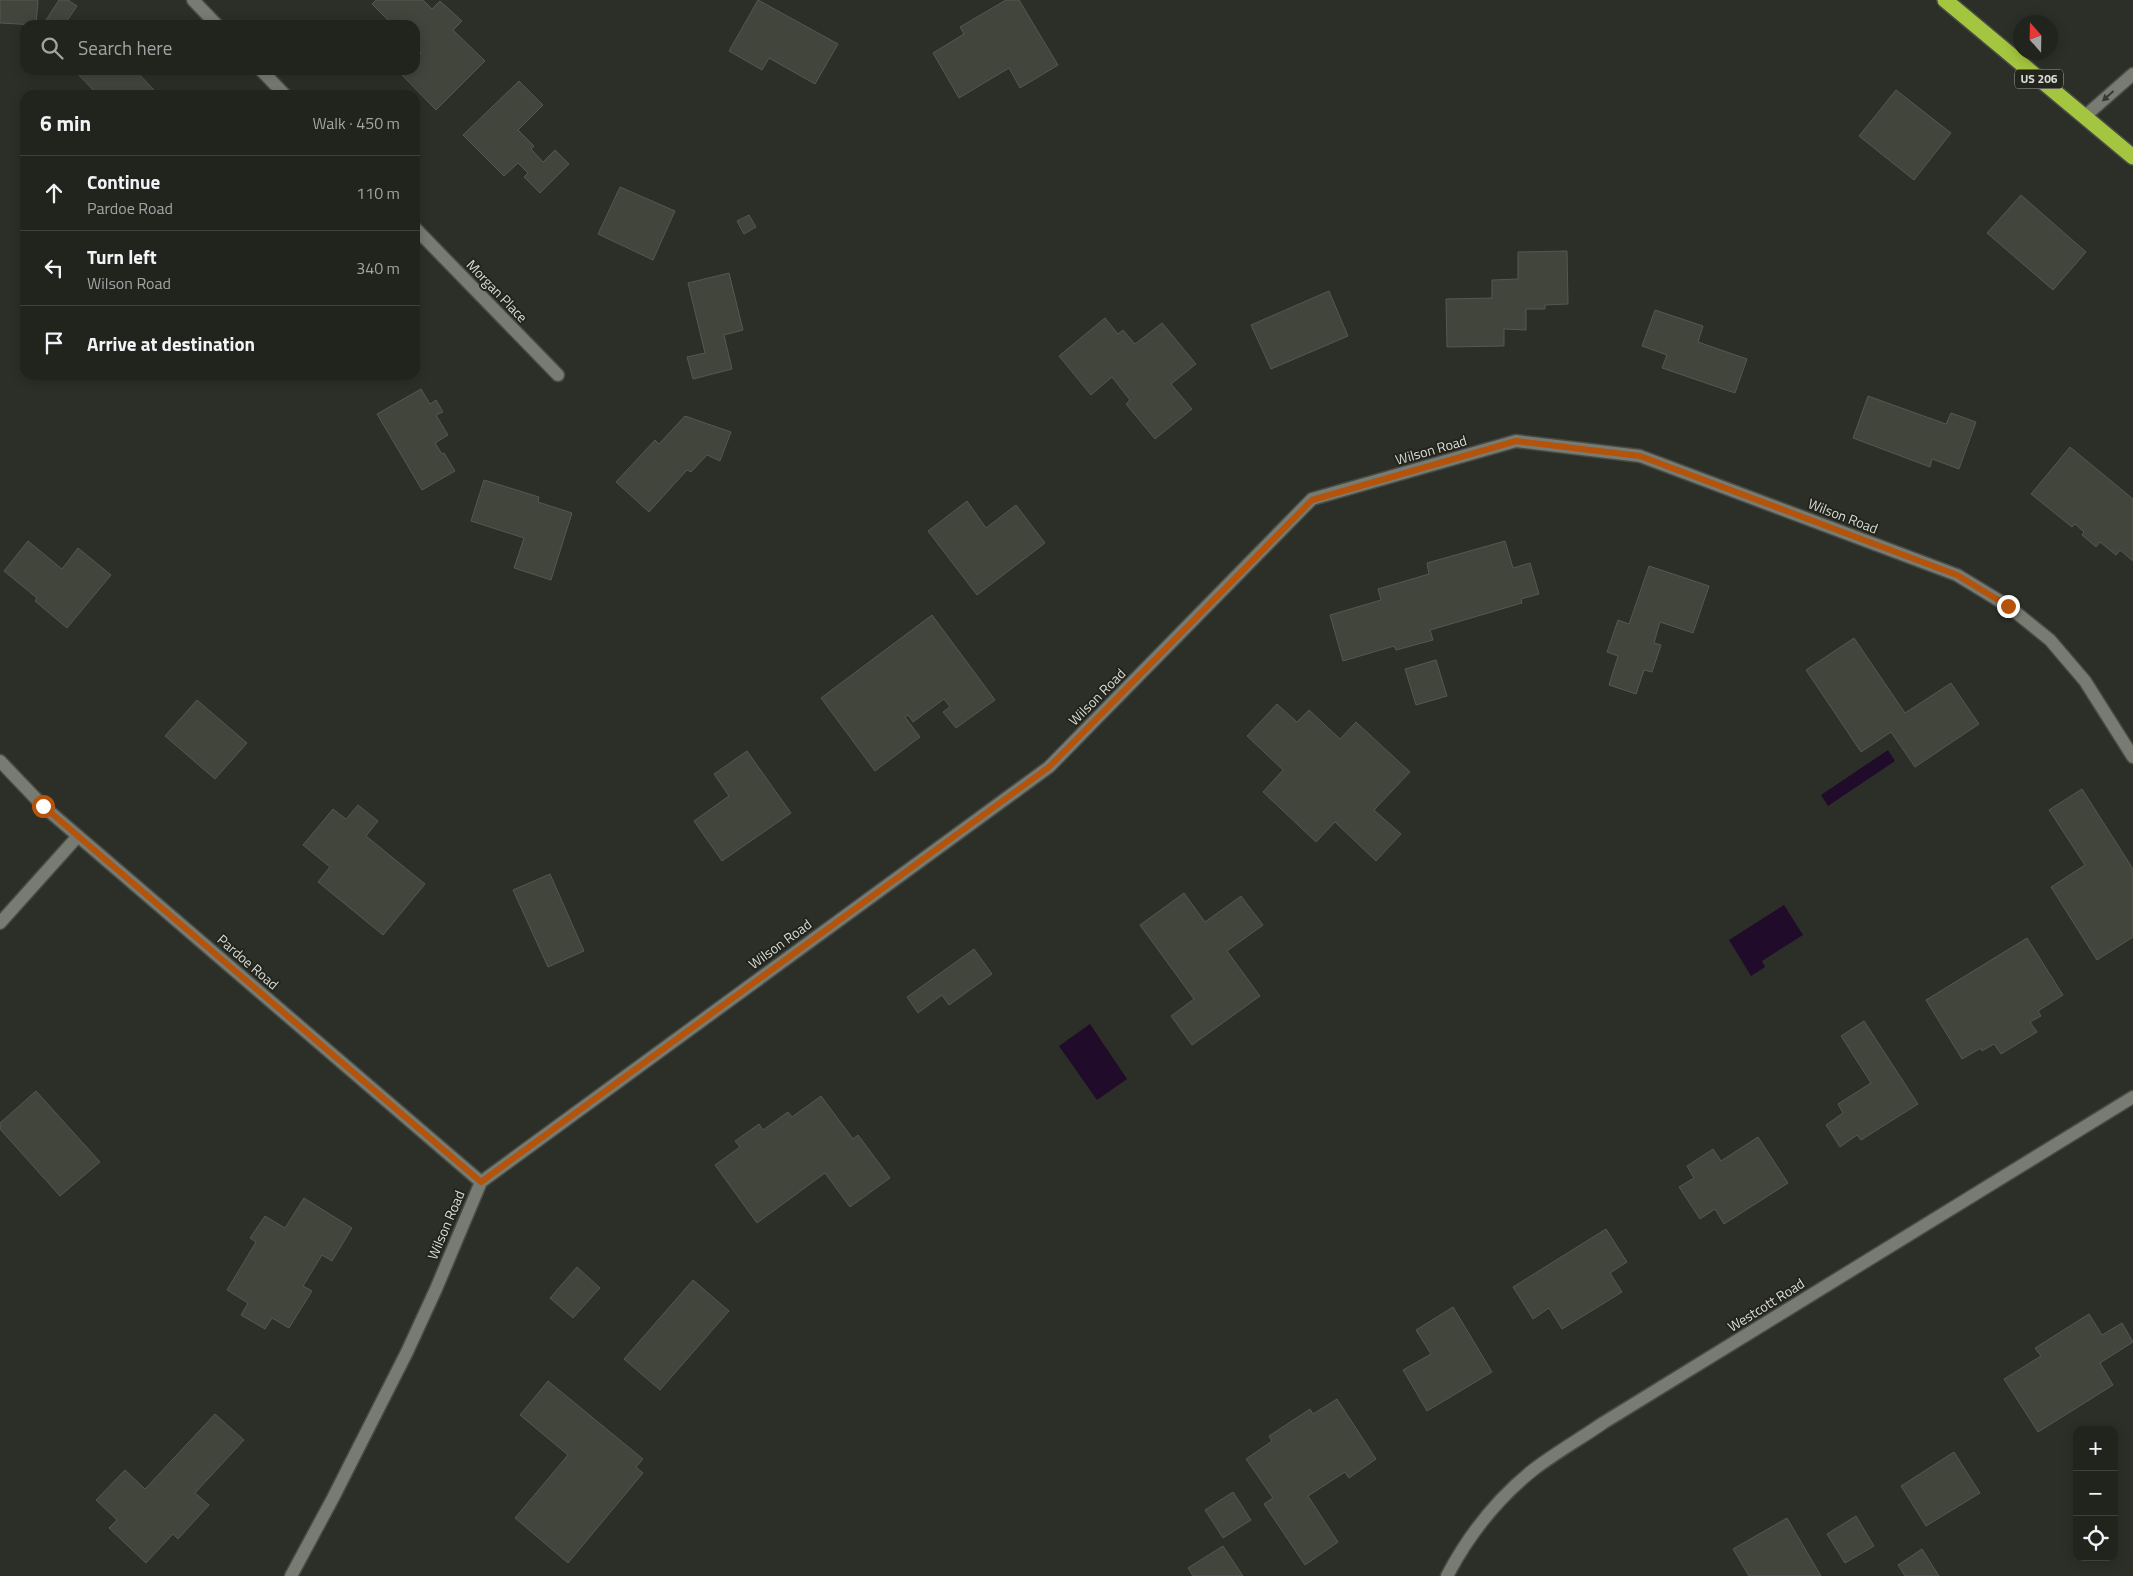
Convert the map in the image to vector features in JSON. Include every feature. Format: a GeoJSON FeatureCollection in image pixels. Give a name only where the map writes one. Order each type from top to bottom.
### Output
{"type":"FeatureCollection","features":[{"type":"Feature","properties":{"kind":"highway","name":"US 206"},"geometry":{"type":"LineString","coordinates":[[1945,0],[2133,157]]}},
{"type":"Feature","properties":{"kind":"street"},"geometry":{"type":"LineString","coordinates":[[193,0],[212,20]]}},
{"type":"Feature","properties":{"kind":"street"},"geometry":{"type":"LineString","coordinates":[[2084,118],[2133,74]]}},
{"type":"Feature","properties":{"kind":"street"},"geometry":{"type":"LineString","coordinates":[[266,75],[280,90]]}},
{"type":"Feature","properties":{"kind":"street","name":"Morgan Place"},"geometry":{"type":"LineString","coordinates":[[420,233],[558,375]]}},
{"type":"Feature","properties":{"kind":"street","name":"Wilson Road"},"geometry":{"type":"LineString","coordinates":[[291,1576],[333,1498],[406,1352],[436,1288],[481,1182],[1049,767],[1312,500],[1516,441],[1640,456],[1957,575],[2008,606],[2050,640],[2085,681],[2133,757]]}},
{"type":"Feature","properties":{"kind":"street","name":"Pardoe Road"},"geometry":{"type":"LineString","coordinates":[[0,761],[43,806],[481,1182]]}},
{"type":"Feature","properties":{"kind":"street"},"geometry":{"type":"LineString","coordinates":[[0,923],[78,836]]}},
{"type":"Feature","properties":{"kind":"street","name":"Westcott Road"},"geometry":{"type":"LineString","coordinates":[[1447,1576],[1458,1556],[1490,1512],[1533,1470],[1603,1423],[2133,1097]]}},
{"type":"Feature","properties":{"kind":"shaded area"},"geometry":{"type":"Polygon","coordinates":[[[1888,750],[1895,761],[1828,806],[1821,795],[1888,750]]]}},
{"type":"Feature","properties":{"kind":"shaded area"},"geometry":{"type":"Polygon","coordinates":[[[1784,905],[1803,935],[1762,961],[1765,967],[1751,976],[1729,940],[1784,905]]]}},
{"type":"Feature","properties":{"kind":"shaded area"},"geometry":{"type":"Polygon","coordinates":[[[1090,1024],[1127,1079],[1097,1100],[1059,1046],[1090,1024]]]}},
{"type":"Feature","properties":{"kind":"building"},"geometry":{"type":"Polygon","coordinates":[[[0,0],[38,0],[36,20],[20,20],[20,24],[0,23],[0,0]]]}},
{"type":"Feature","properties":{"kind":"building"},"geometry":{"type":"Polygon","coordinates":[[[59,0],[68,0],[77,6],[67,20],[46,20],[59,0]]]}},
{"type":"Feature","properties":{"kind":"building"},"geometry":{"type":"Polygon","coordinates":[[[376,0],[423,0],[432,9],[440,1],[462,21],[453,30],[485,61],[436,110],[420,94],[420,90],[417,90],[402,75],[420,75],[420,20],[388,20],[372,4],[376,0]]]}},
{"type":"Feature","properties":{"kind":"building"},"geometry":{"type":"Polygon","coordinates":[[[758,0],[838,44],[815,84],[769,58],[762,70],[729,51],[758,0]]]}},
{"type":"Feature","properties":{"kind":"building"},"geometry":{"type":"Polygon","coordinates":[[[1006,0],[1019,0],[1058,65],[1020,88],[1009,68],[959,98],[933,53],[964,34],[960,27],[1006,0]]]}},
{"type":"Feature","properties":{"kind":"building"},"geometry":{"type":"Polygon","coordinates":[[[79,75],[140,75],[154,90],[93,90],[79,75]]]}},
{"type":"Feature","properties":{"kind":"building"},"geometry":{"type":"Polygon","coordinates":[[[519,81],[543,105],[518,130],[534,146],[531,149],[543,162],[555,150],[569,164],[540,193],[524,177],[528,173],[518,163],[504,176],[463,135],[519,81]]]}},
{"type":"Feature","properties":{"kind":"building"},"geometry":{"type":"Polygon","coordinates":[[[1896,90],[1951,133],[1914,180],[1859,136],[1896,90]]]}},
{"type":"Feature","properties":{"kind":"building"},"geometry":{"type":"Polygon","coordinates":[[[620,187],[675,211],[653,260],[598,234],[620,187]]]}},
{"type":"Feature","properties":{"kind":"building"},"geometry":{"type":"Polygon","coordinates":[[[2021,195],[2086,252],[2053,290],[1987,233],[2021,195]]]}},
{"type":"Feature","properties":{"kind":"building"},"geometry":{"type":"Polygon","coordinates":[[[749,215],[756,227],[744,234],[737,221],[749,215]]]}},
{"type":"Feature","properties":{"kind":"building"},"geometry":{"type":"Polygon","coordinates":[[[1567,251],[1568,304],[1545,305],[1545,309],[1526,309],[1526,330],[1504,329],[1504,346],[1447,347],[1446,299],[1492,298],[1492,280],[1518,279],[1518,252],[1567,251]]]}},
{"type":"Feature","properties":{"kind":"building"},"geometry":{"type":"Polygon","coordinates":[[[729,273],[743,330],[724,335],[732,369],[693,379],[687,357],[705,353],[688,283],[729,273]]]}},
{"type":"Feature","properties":{"kind":"building"},"geometry":{"type":"Polygon","coordinates":[[[1329,291],[1348,336],[1271,369],[1251,325],[1329,291]]]}},
{"type":"Feature","properties":{"kind":"building"},"geometry":{"type":"Polygon","coordinates":[[[1655,310],[1703,326],[1698,342],[1747,359],[1735,393],[1662,368],[1667,355],[1642,346],[1655,310]]]}},
{"type":"Feature","properties":{"kind":"building"},"geometry":{"type":"Polygon","coordinates":[[[1105,318],[1118,334],[1123,330],[1135,344],[1162,323],[1196,364],[1171,384],[1192,409],[1155,439],[1126,404],[1130,400],[1112,377],[1091,395],[1059,356],[1105,318]]]}},
{"type":"Feature","properties":{"kind":"building"},"geometry":{"type":"Polygon","coordinates":[[[421,389],[430,404],[436,400],[443,412],[436,415],[448,435],[435,443],[442,454],[444,453],[455,471],[422,490],[377,414],[421,389]]]}},
{"type":"Feature","properties":{"kind":"building"},"geometry":{"type":"Polygon","coordinates":[[[1868,396],[1946,424],[1951,413],[1976,422],[1959,469],[1932,459],[1930,467],[1853,438],[1868,396]]]}},
{"type":"Feature","properties":{"kind":"building"},"geometry":{"type":"Polygon","coordinates":[[[685,416],[731,432],[720,461],[707,455],[691,472],[687,470],[649,512],[616,482],[655,440],[659,444],[685,416]]]}},
{"type":"Feature","properties":{"kind":"building"},"geometry":{"type":"Polygon","coordinates":[[[2070,447],[2133,499],[2133,561],[2120,550],[2116,555],[2100,542],[2096,547],[2082,535],[2084,532],[2075,524],[2072,527],[2031,494],[2070,447]]]}},
{"type":"Feature","properties":{"kind":"building"},"geometry":{"type":"Polygon","coordinates":[[[484,480],[539,497],[538,502],[572,513],[551,580],[514,568],[524,538],[471,521],[484,480]]]}},
{"type":"Feature","properties":{"kind":"building"},"geometry":{"type":"Polygon","coordinates":[[[967,501],[986,528],[1016,505],[1045,543],[977,595],[928,531],[967,501]]]}},
{"type":"Feature","properties":{"kind":"building"},"geometry":{"type":"Polygon","coordinates":[[[28,541],[62,569],[78,548],[111,575],[67,628],[35,601],[37,598],[4,571],[28,541]]]}},
{"type":"Feature","properties":{"kind":"building"},"geometry":{"type":"Polygon","coordinates":[[[1505,541],[1513,568],[1530,563],[1539,594],[1521,599],[1522,603],[1430,630],[1433,640],[1396,650],[1394,646],[1343,661],[1330,615],[1381,600],[1378,589],[1429,574],[1427,563],[1505,541]]]}},
{"type":"Feature","properties":{"kind":"building"},"geometry":{"type":"Polygon","coordinates":[[[1649,566],[1709,586],[1693,633],[1660,622],[1654,643],[1661,645],[1652,672],[1644,670],[1636,694],[1609,685],[1618,656],[1607,652],[1618,620],[1629,624],[1649,566]]]}},
{"type":"Feature","properties":{"kind":"building"},"geometry":{"type":"Polygon","coordinates":[[[932,615],[995,700],[956,728],[943,712],[950,707],[944,699],[913,722],[908,715],[905,717],[920,737],[875,771],[821,698],[932,615]]]}},
{"type":"Feature","properties":{"kind":"building"},"geometry":{"type":"Polygon","coordinates":[[[1854,638],[1905,713],[1951,683],[1979,724],[1915,767],[1891,732],[1861,752],[1806,670],[1854,638]]]}},
{"type":"Feature","properties":{"kind":"building"},"geometry":{"type":"Polygon","coordinates":[[[1436,660],[1447,696],[1416,705],[1405,669],[1436,660]]]}},
{"type":"Feature","properties":{"kind":"building"},"geometry":{"type":"Polygon","coordinates":[[[197,700],[247,743],[215,779],[165,736],[197,700]]]}},
{"type":"Feature","properties":{"kind":"building"},"geometry":{"type":"Polygon","coordinates":[[[1277,704],[1297,722],[1309,710],[1340,739],[1356,722],[1410,772],[1374,810],[1401,834],[1376,861],[1335,822],[1316,842],[1263,792],[1283,770],[1247,736],[1277,704]]]}},
{"type":"Feature","properties":{"kind":"building"},"geometry":{"type":"Polygon","coordinates":[[[747,751],[791,813],[722,861],[694,821],[729,796],[714,774],[747,751]]]}},
{"type":"Feature","properties":{"kind":"building"},"geometry":{"type":"Polygon","coordinates":[[[2082,789],[2133,869],[2133,937],[2097,960],[2051,887],[2085,865],[2049,810],[2082,789]]]}},
{"type":"Feature","properties":{"kind":"building"},"geometry":{"type":"Polygon","coordinates":[[[358,805],[378,821],[366,836],[425,884],[383,935],[318,882],[330,867],[303,845],[333,809],[346,819],[358,805]]]}},
{"type":"Feature","properties":{"kind":"building"},"geometry":{"type":"Polygon","coordinates":[[[550,874],[584,951],[548,967],[513,890],[550,874]]]}},
{"type":"Feature","properties":{"kind":"building"},"geometry":{"type":"Polygon","coordinates":[[[1184,893],[1205,922],[1241,896],[1263,925],[1227,951],[1260,996],[1192,1045],[1171,1016],[1194,999],[1140,925],[1184,893]]]}},
{"type":"Feature","properties":{"kind":"building"},"geometry":{"type":"Polygon","coordinates":[[[2027,938],[2063,995],[2038,1011],[2041,1016],[2030,1022],[2037,1032],[2001,1054],[1994,1044],[1982,1051],[1981,1048],[1962,1059],[1926,1000],[2027,938]]]}},
{"type":"Feature","properties":{"kind":"building"},"geometry":{"type":"Polygon","coordinates":[[[974,949],[992,974],[949,1005],[942,995],[918,1013],[907,997],[974,949]]]}},
{"type":"Feature","properties":{"kind":"building"},"geometry":{"type":"Polygon","coordinates":[[[1864,1021],[1918,1104],[1861,1140],[1857,1135],[1840,1147],[1826,1125],[1843,1113],[1838,1104],[1871,1083],[1841,1036],[1864,1021]]]}},
{"type":"Feature","properties":{"kind":"building"},"geometry":{"type":"Polygon","coordinates":[[[36,1091],[100,1162],[60,1196],[0,1129],[0,1123],[36,1091]]]}},
{"type":"Feature","properties":{"kind":"building"},"geometry":{"type":"Polygon","coordinates":[[[821,1096],[853,1139],[858,1135],[890,1178],[850,1207],[825,1173],[757,1223],[715,1165],[740,1147],[735,1141],[759,1124],[763,1130],[788,1112],[792,1117],[821,1096]]]}},
{"type":"Feature","properties":{"kind":"building"},"geometry":{"type":"Polygon","coordinates":[[[1758,1137],[1788,1183],[1724,1224],[1715,1209],[1700,1219],[1679,1187],[1694,1178],[1687,1166],[1713,1149],[1721,1161],[1758,1137]]]}},
{"type":"Feature","properties":{"kind":"building"},"geometry":{"type":"Polygon","coordinates":[[[304,1198],[352,1228],[332,1261],[322,1255],[303,1286],[312,1291],[289,1328],[272,1318],[265,1329],[241,1315],[248,1303],[227,1290],[256,1242],[250,1238],[265,1216],[285,1228],[304,1198]]]}},
{"type":"Feature","properties":{"kind":"building"},"geometry":{"type":"Polygon","coordinates":[[[1606,1229],[1627,1262],[1610,1273],[1622,1292],[1562,1329],[1549,1308],[1533,1319],[1513,1287],[1606,1229]]]}},
{"type":"Feature","properties":{"kind":"building"},"geometry":{"type":"Polygon","coordinates":[[[577,1267],[600,1288],[573,1318],[550,1298],[577,1267]]]}},
{"type":"Feature","properties":{"kind":"building"},"geometry":{"type":"Polygon","coordinates":[[[693,1280],[729,1311],[660,1390],[624,1359],[693,1280]]]}},
{"type":"Feature","properties":{"kind":"building"},"geometry":{"type":"Polygon","coordinates":[[[1453,1307],[1492,1372],[1427,1411],[1403,1370],[1431,1354],[1416,1330],[1453,1307]]]}},
{"type":"Feature","properties":{"kind":"building"},"geometry":{"type":"Polygon","coordinates":[[[2089,1314],[2102,1335],[2122,1323],[2133,1342],[2100,1363],[2113,1385],[2038,1432],[2004,1379],[2041,1356],[2035,1348],[2089,1314]]]}},
{"type":"Feature","properties":{"kind":"building"},"geometry":{"type":"Polygon","coordinates":[[[548,1381],[643,1459],[636,1467],[643,1473],[568,1563],[515,1518],[568,1455],[520,1415],[548,1381]]]}},
{"type":"Feature","properties":{"kind":"building"},"geometry":{"type":"Polygon","coordinates":[[[1337,1399],[1376,1459],[1349,1478],[1345,1472],[1308,1496],[1338,1542],[1305,1565],[1264,1504],[1273,1498],[1246,1459],[1272,1441],[1269,1436],[1310,1409],[1313,1414],[1337,1399]]]}},
{"type":"Feature","properties":{"kind":"building"},"geometry":{"type":"Polygon","coordinates":[[[215,1414],[244,1440],[195,1493],[209,1505],[178,1539],[173,1534],[146,1563],[109,1528],[117,1520],[96,1500],[125,1470],[145,1489],[215,1414]]]}},
{"type":"Feature","properties":{"kind":"building"},"geometry":{"type":"Polygon","coordinates":[[[1954,1452],[1980,1493],[1926,1526],[1901,1486],[1954,1452]]]}},
{"type":"Feature","properties":{"kind":"building"},"geometry":{"type":"Polygon","coordinates":[[[1233,1492],[1251,1520],[1223,1538],[1205,1510],[1233,1492]]]}},
{"type":"Feature","properties":{"kind":"building"},"geometry":{"type":"Polygon","coordinates":[[[1856,1516],[1874,1546],[1845,1563],[1827,1534],[1856,1516]]]}},
{"type":"Feature","properties":{"kind":"building"},"geometry":{"type":"Polygon","coordinates":[[[1787,1518],[1821,1576],[1749,1576],[1733,1549],[1787,1518]]]}},
{"type":"Feature","properties":{"kind":"building"},"geometry":{"type":"Polygon","coordinates":[[[1223,1546],[1243,1576],[1193,1576],[1188,1568],[1223,1546]]]}},
{"type":"Feature","properties":{"kind":"building"},"geometry":{"type":"Polygon","coordinates":[[[1922,1549],[1939,1576],[1905,1576],[1898,1565],[1922,1549]]]}},
{"type":"Feature","properties":{"kind":"route"},"geometry":{"type":"LineString","coordinates":[[43,806],[481,1182],[1049,767],[1312,500],[1516,441],[1640,456],[1957,575],[2008,606]]}}]}
